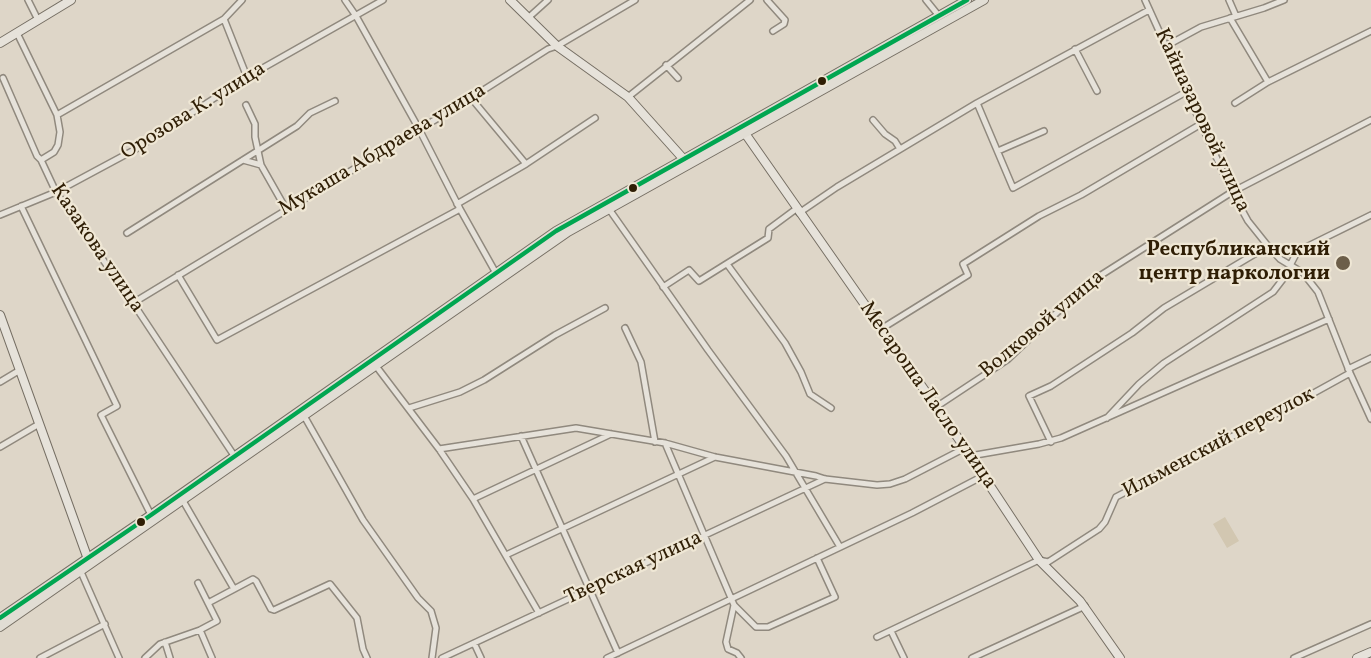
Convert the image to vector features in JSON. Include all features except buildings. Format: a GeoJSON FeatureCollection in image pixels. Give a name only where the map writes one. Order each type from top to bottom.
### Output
{"type":"FeatureCollection","features":[{"type":"Feature","properties":{"kind":"main road"},"geometry":{"type":"LineString","coordinates":[[941,19],[967,0]]}},
{"type":"Feature","properties":{"kind":"main road"},"geometry":{"type":"LineString","coordinates":[[0,627],[81,572],[89,562],[151,515],[181,498],[235,457],[302,412],[376,366],[556,231],[743,131],[941,19],[984,0]]}},
{"type":"Feature","properties":{"kind":"main road"},"geometry":{"type":"LineString","coordinates":[[0,618],[89,562],[498,276],[686,162]]}},
{"type":"Feature","properties":{"kind":"street"},"geometry":{"type":"LineString","coordinates":[[28,0],[38,20]]}},
{"type":"Feature","properties":{"kind":"street"},"geometry":{"type":"LineString","coordinates":[[0,43],[71,0]]}},
{"type":"Feature","properties":{"kind":"street"},"geometry":{"type":"LineString","coordinates":[[57,115],[224,19],[243,0]]}},
{"type":"Feature","properties":{"kind":"street"},"geometry":{"type":"LineString","coordinates":[[345,0],[419,129],[498,276]]}},
{"type":"Feature","properties":{"kind":"street","name":"Орозова К. улица"},"geometry":{"type":"LineString","coordinates":[[0,215],[56,192],[136,149],[247,77],[383,0]]}},
{"type":"Feature","properties":{"kind":"street"},"geometry":{"type":"LineString","coordinates":[[510,0],[557,46],[628,98],[686,162]]}},
{"type":"Feature","properties":{"kind":"street"},"geometry":{"type":"LineString","coordinates":[[528,18],[548,0]]}},
{"type":"Feature","properties":{"kind":"street","name":"Мукаша Абдраева улица"},"geometry":{"type":"LineString","coordinates":[[133,303],[548,49],[557,46],[635,0]]}},
{"type":"Feature","properties":{"kind":"street"},"geometry":{"type":"LineString","coordinates":[[628,98],[666,65],[750,0]]}},
{"type":"Feature","properties":{"kind":"street"},"geometry":{"type":"LineString","coordinates":[[767,0],[785,21],[773,31]]}},
{"type":"Feature","properties":{"kind":"street"},"geometry":{"type":"LineString","coordinates":[[926,0],[941,19]]}},
{"type":"Feature","properties":{"kind":"street","name":"Кайназаровой улица"},"geometry":{"type":"LineString","coordinates":[[1145,0],[1232,192],[1248,220],[1268,246],[1280,259],[1303,273],[1312,282],[1371,419]]}},
{"type":"Feature","properties":{"kind":"street"},"geometry":{"type":"LineString","coordinates":[[1229,0],[1233,17],[1268,82]]}},
{"type":"Feature","properties":{"kind":"street"},"geometry":{"type":"LineString","coordinates":[[1166,46],[1201,27],[1284,0]]}},
{"type":"Feature","properties":{"kind":"street"},"geometry":{"type":"LineString","coordinates":[[663,287],[689,270],[699,281],[768,238],[770,230],[797,211],[977,102],[1149,10]]}},
{"type":"Feature","properties":{"kind":"street"},"geometry":{"type":"LineString","coordinates":[[224,19],[247,77]]}},
{"type":"Feature","properties":{"kind":"street"},"geometry":{"type":"LineString","coordinates":[[1235,103],[1268,82],[1371,31]]}},
{"type":"Feature","properties":{"kind":"street","name":"Казакова улица"},"geometry":{"type":"LineString","coordinates":[[17,33],[57,115],[60,132],[58,146],[54,152],[40,160],[56,192],[235,457]]}},
{"type":"Feature","properties":{"kind":"street"},"geometry":{"type":"LineString","coordinates":[[1075,49],[1097,91]]}},
{"type":"Feature","properties":{"kind":"street"},"geometry":{"type":"LineString","coordinates":[[666,65],[678,78]]}},
{"type":"Feature","properties":{"kind":"street"},"geometry":{"type":"LineString","coordinates":[[3,78],[40,160]]}},
{"type":"Feature","properties":{"kind":"street"},"geometry":{"type":"LineString","coordinates":[[977,102],[1012,188],[1186,92]]}},
{"type":"Feature","properties":{"kind":"street"},"geometry":{"type":"LineString","coordinates":[[471,98],[526,164]]}},
{"type":"Feature","properties":{"kind":"street"},"geometry":{"type":"LineString","coordinates":[[127,233],[297,126],[310,113],[335,101]]}},
{"type":"Feature","properties":{"kind":"street"},"geometry":{"type":"LineString","coordinates":[[246,105],[255,124],[257,151],[261,165],[286,209]]}},
{"type":"Feature","properties":{"kind":"street"},"geometry":{"type":"LineString","coordinates":[[178,275],[217,340],[459,206],[595,118]]}},
{"type":"Feature","properties":{"kind":"street"},"geometry":{"type":"LineString","coordinates":[[873,120],[900,149]]}},
{"type":"Feature","properties":{"kind":"street","name":"Волковой улица"},"geometry":{"type":"LineString","coordinates":[[936,407],[1007,360],[1087,284],[1232,192],[1371,120]]}},
{"type":"Feature","properties":{"kind":"street"},"geometry":{"type":"LineString","coordinates":[[881,329],[968,275],[963,264],[1039,216],[1081,195],[1201,124]]}},
{"type":"Feature","properties":{"kind":"street","name":"Месароша Ласло улица"},"geometry":{"type":"LineString","coordinates":[[743,131],[965,448],[1039,560],[1085,606],[1120,658]]}},
{"type":"Feature","properties":{"kind":"street"},"geometry":{"type":"LineString","coordinates":[[998,151],[1044,131]]}},
{"type":"Feature","properties":{"kind":"street"},"geometry":{"type":"LineString","coordinates":[[243,160],[261,165]]}},
{"type":"Feature","properties":{"kind":"street"},"geometry":{"type":"LineString","coordinates":[[21,206],[117,406],[101,414],[151,515]]}},
{"type":"Feature","properties":{"kind":"street"},"geometry":{"type":"LineString","coordinates":[[609,209],[786,456],[840,547]]}},
{"type":"Feature","properties":{"kind":"street"},"geometry":{"type":"LineString","coordinates":[[1106,419],[1139,384],[1164,363],[1273,292],[1300,250],[1371,215]]}},
{"type":"Feature","properties":{"kind":"street"},"geometry":{"type":"LineString","coordinates":[[1051,442],[1029,396],[1051,386],[1132,333],[1164,308],[1268,246]]}},
{"type":"Feature","properties":{"kind":"street"},"geometry":{"type":"LineString","coordinates":[[727,264],[784,343],[801,372],[810,394],[831,408]]}},
{"type":"Feature","properties":{"kind":"street"},"geometry":{"type":"LineString","coordinates":[[408,408],[460,392],[484,380],[555,335],[605,308]]}},
{"type":"Feature","properties":{"kind":"street"},"geometry":{"type":"LineString","coordinates":[[0,315],[89,562]]}},
{"type":"Feature","properties":{"kind":"street"},"geometry":{"type":"LineString","coordinates":[[970,456],[1051,442],[1329,319]]}},
{"type":"Feature","properties":{"kind":"street"},"geometry":{"type":"LineString","coordinates":[[626,328],[641,362],[655,441]]}},
{"type":"Feature","properties":{"kind":"street","name":"Ильменский переулок"},"geometry":{"type":"LineString","coordinates":[[877,637],[1039,560],[1048,562],[1100,529],[1106,522],[1116,497],[1283,410],[1371,358]]}},
{"type":"Feature","properties":{"kind":"street"},"geometry":{"type":"LineString","coordinates":[[376,366],[439,449],[473,499],[539,613]]}},
{"type":"Feature","properties":{"kind":"street"},"geometry":{"type":"LineString","coordinates":[[0,382],[20,370]]}},
{"type":"Feature","properties":{"kind":"street"},"geometry":{"type":"LineString","coordinates":[[302,412],[363,520],[418,598],[431,611],[436,628],[432,658]]}},
{"type":"Feature","properties":{"kind":"street"},"geometry":{"type":"LineString","coordinates":[[0,447],[39,424]]}},
{"type":"Feature","properties":{"kind":"street"},"geometry":{"type":"LineString","coordinates":[[439,449],[576,428],[665,443],[716,457],[825,479],[877,485],[905,479],[965,448]]}},
{"type":"Feature","properties":{"kind":"street"},"geometry":{"type":"LineString","coordinates":[[473,499],[611,434]]}},
{"type":"Feature","properties":{"kind":"street"},"geometry":{"type":"LineString","coordinates":[[521,436],[618,652]]}},
{"type":"Feature","properties":{"kind":"street"},"geometry":{"type":"LineString","coordinates":[[665,443],[733,602],[756,627],[768,627],[835,597],[817,558]]}},
{"type":"Feature","properties":{"kind":"street"},"geometry":{"type":"LineString","coordinates":[[506,555],[716,457]]}},
{"type":"Feature","properties":{"kind":"street"},"geometry":{"type":"LineString","coordinates":[[607,658],[733,602],[983,476]]}},
{"type":"Feature","properties":{"kind":"street","name":"Тверская улица"},"geometry":{"type":"LineString","coordinates":[[442,658],[825,479]]}},
{"type":"Feature","properties":{"kind":"street"},"geometry":{"type":"LineString","coordinates":[[181,498],[234,589]]}},
{"type":"Feature","properties":{"kind":"street"},"geometry":{"type":"LineString","coordinates":[[81,572],[119,658]]}},
{"type":"Feature","properties":{"kind":"street"},"geometry":{"type":"LineString","coordinates":[[208,603],[253,579],[271,609],[274,610],[330,584],[357,618],[367,658]]}},
{"type":"Feature","properties":{"kind":"street"},"geometry":{"type":"LineString","coordinates":[[145,658],[154,647],[200,630],[217,621],[198,583]]}},
{"type":"Feature","properties":{"kind":"street"},"geometry":{"type":"LineString","coordinates":[[733,602],[726,642],[728,649],[738,653],[741,658]]}},
{"type":"Feature","properties":{"kind":"street"},"geometry":{"type":"LineString","coordinates":[[972,658],[1085,606]]}},
{"type":"Feature","properties":{"kind":"street"},"geometry":{"type":"LineString","coordinates":[[40,658],[105,624]]}},
{"type":"Feature","properties":{"kind":"street"},"geometry":{"type":"LineString","coordinates":[[1294,658],[1371,624]]}},
{"type":"Feature","properties":{"kind":"street"},"geometry":{"type":"LineString","coordinates":[[200,630],[212,658]]}},
{"type":"Feature","properties":{"kind":"street"},"geometry":{"type":"LineString","coordinates":[[891,631],[904,658]]}},
{"type":"Feature","properties":{"kind":"street"},"geometry":{"type":"LineString","coordinates":[[165,642],[171,658]]}},
{"type":"Feature","properties":{"kind":"street"},"geometry":{"type":"LineString","coordinates":[[474,643],[481,658]]}},
{"type":"Feature","properties":{"kind":"street"},"geometry":{"type":"LineString","coordinates":[[1357,658],[1371,652]]}},
{"type":"Feature","properties":{"kind":"shaded area"},"geometry":{"type":"Polygon","coordinates":[[[1225,517],[1239,541],[1227,548],[1213,524],[1225,517]]]}},
{"type":"Feature","properties":{"kind":"transit line"},"geometry":{"type":"LineString","coordinates":[[0,618],[556,231],[967,0]]}},
{"type":"Feature","properties":{"kind":"place","name":"Республиканский центр наркологии"},"geometry":{"type":"Point","coordinates":[1343,263]}}]}
